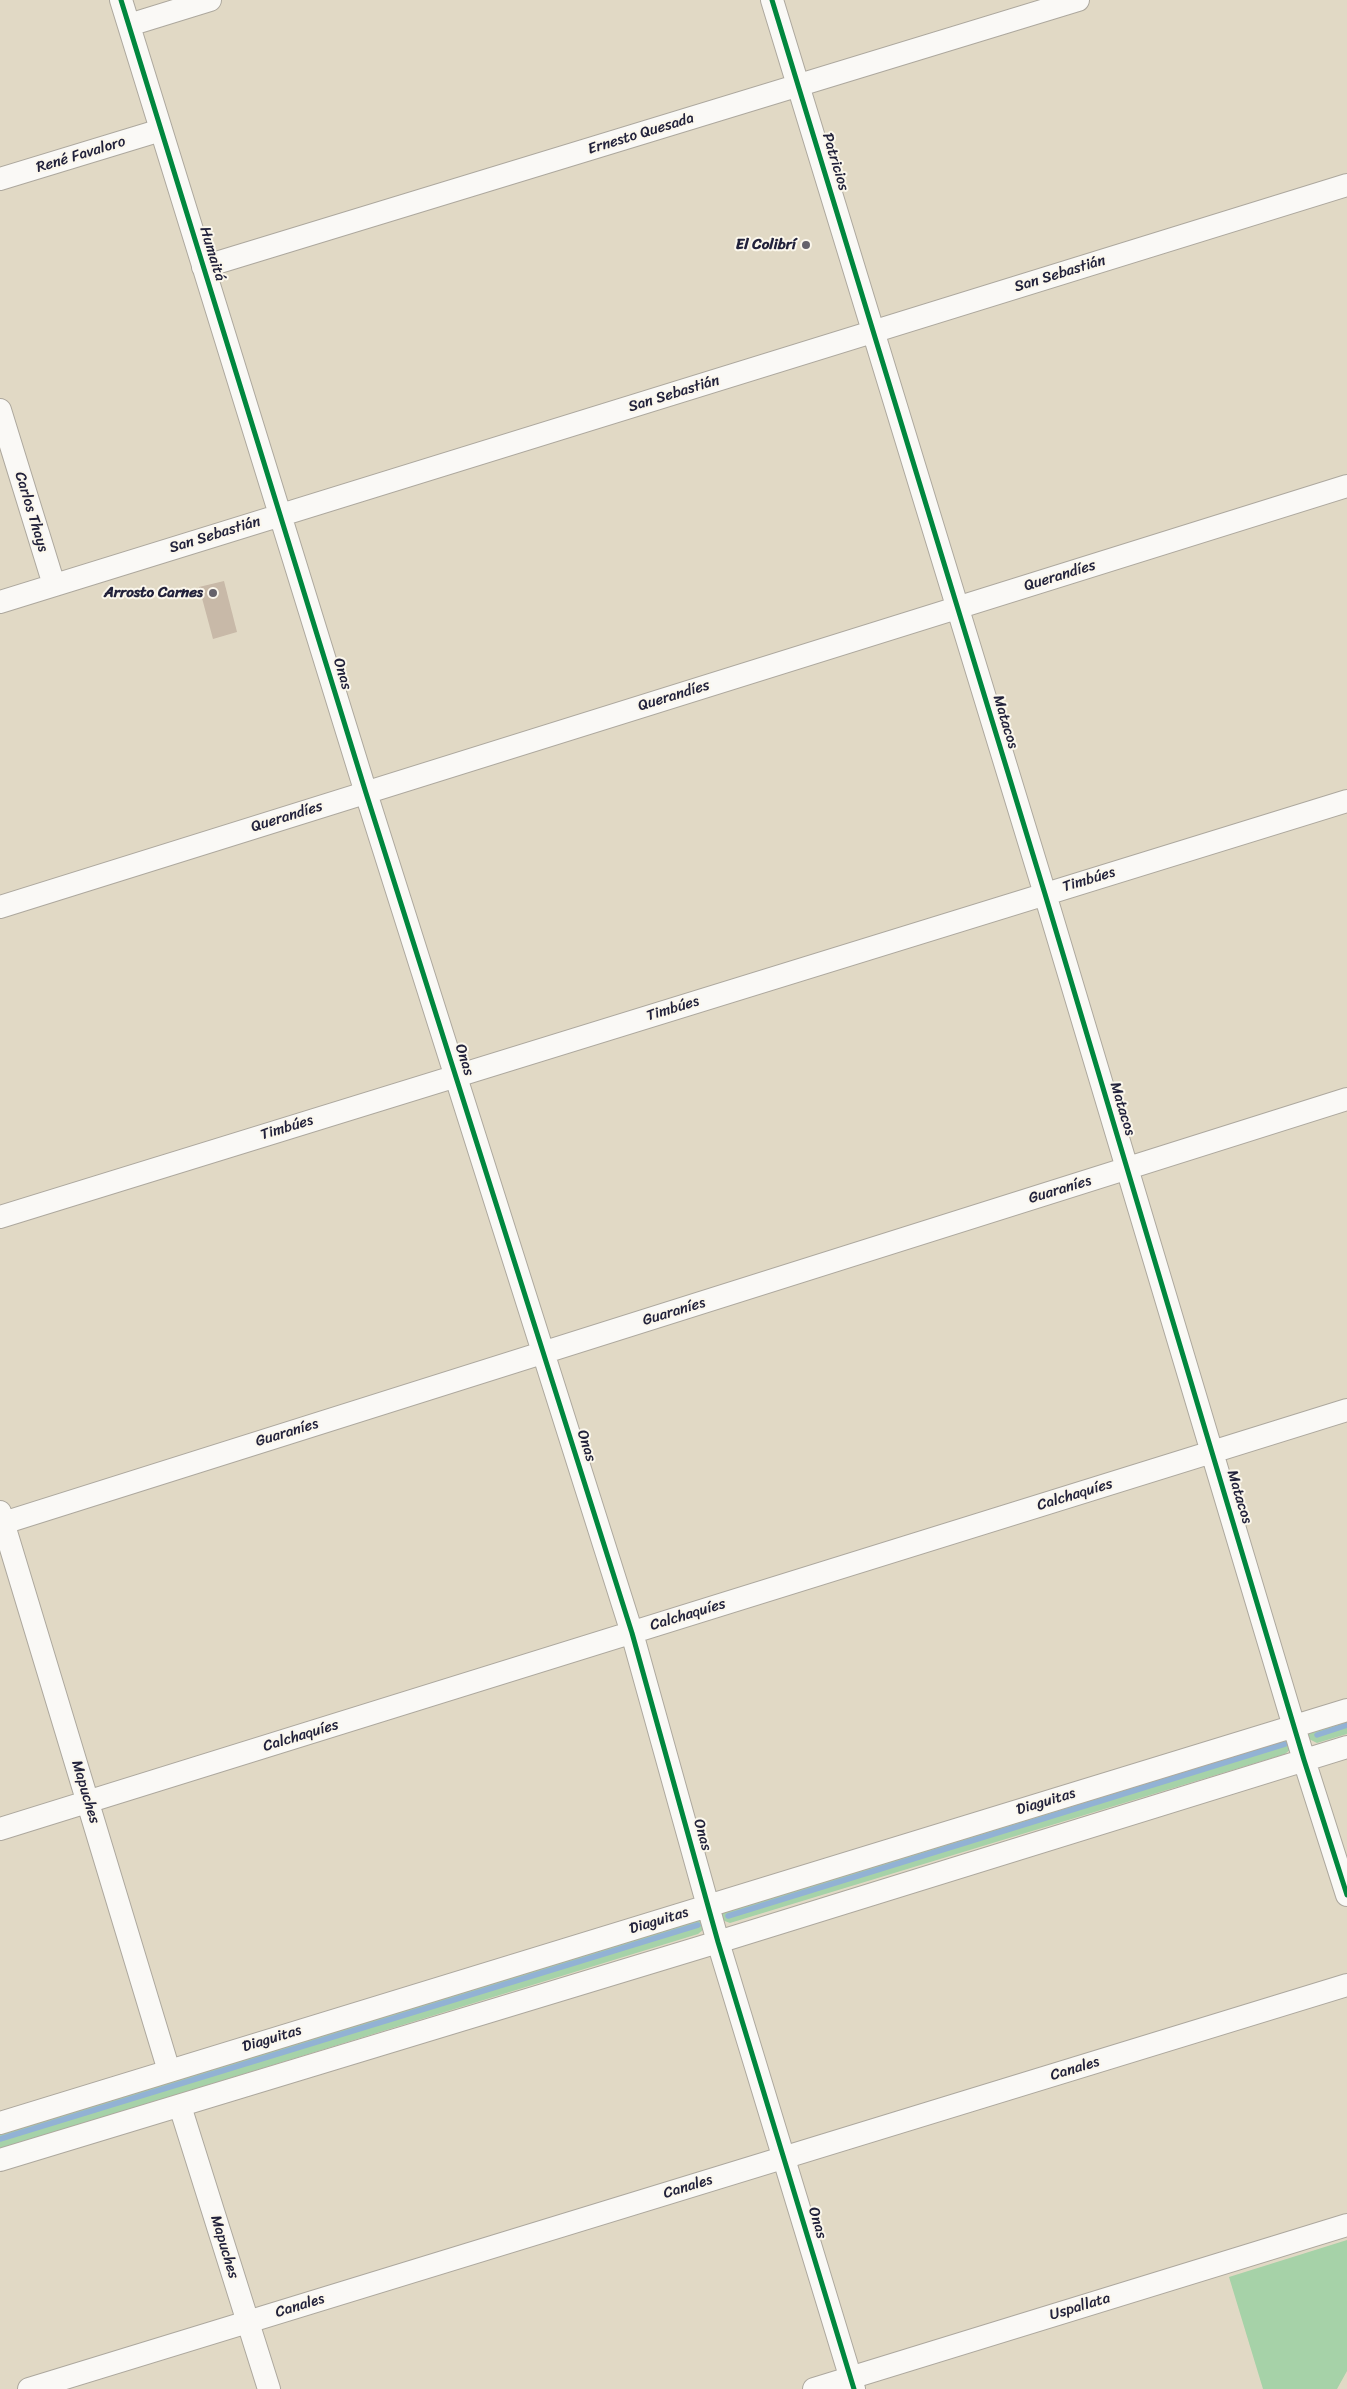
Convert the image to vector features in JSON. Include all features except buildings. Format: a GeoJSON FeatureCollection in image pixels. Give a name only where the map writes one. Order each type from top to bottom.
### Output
{"type":"FeatureCollection","features":[{"type":"Feature","properties":{"kind":"street","name":"Humaitá"},"geometry":{"type":"LineString","coordinates":[[121,0],[280,515]]}},
{"type":"Feature","properties":{"kind":"street"},"geometry":{"type":"LineString","coordinates":[[129,25],[210,0]]}},
{"type":"Feature","properties":{"kind":"street","name":"Patricios"},"geometry":{"type":"LineString","coordinates":[[772,0],[874,332]]}},
{"type":"Feature","properties":{"kind":"street","name":"Ernesto Quesada"},"geometry":{"type":"LineString","coordinates":[[203,267],[1078,0]]}},
{"type":"Feature","properties":{"kind":"street","name":"René Favaloro"},"geometry":{"type":"LineString","coordinates":[[0,179],[161,130]]}},
{"type":"Feature","properties":{"kind":"street","name":"San Sebastián"},"geometry":{"type":"LineString","coordinates":[[0,602],[1347,185]]}},
{"type":"Feature","properties":{"kind":"street","name":"Matacos"},"geometry":{"type":"LineString","coordinates":[[874,332],[1045,894],[1304,1760],[1347,1894]]}},
{"type":"Feature","properties":{"kind":"street","name":"Carlos Thays"},"geometry":{"type":"LineString","coordinates":[[0,410],[54,585]]}},
{"type":"Feature","properties":{"kind":"street","name":"Querandíes"},"geometry":{"type":"LineString","coordinates":[[0,907],[1347,486]]}},
{"type":"Feature","properties":{"kind":"street","name":"Onas"},"geometry":{"type":"LineString","coordinates":[[280,515],[632,1633],[718,1942],[853,2383]]}},
{"type":"Feature","properties":{"kind":"street","name":"Timbúes"},"geometry":{"type":"LineString","coordinates":[[0,1216],[1347,801]]}},
{"type":"Feature","properties":{"kind":"street","name":"Guaraníes"},"geometry":{"type":"LineString","coordinates":[[1,1520],[543,1353],[1347,1099]]}},
{"type":"Feature","properties":{"kind":"street","name":"Calchaquíes"},"geometry":{"type":"LineString","coordinates":[[0,1830],[1347,1410]]}},
{"type":"Feature","properties":{"kind":"street","name":"Mapuches"},"geometry":{"type":"LineString","coordinates":[[1,1520],[169,2071]]}},
{"type":"Feature","properties":{"kind":"street","name":"Diaguitas"},"geometry":{"type":"LineString","coordinates":[[0,2123],[1347,1710]]}},
{"type":"Feature","properties":{"kind":"street"},"geometry":{"type":"LineString","coordinates":[[0,2160],[718,1942],[1347,1747]]}},
{"type":"Feature","properties":{"kind":"street","name":"Canales"},"geometry":{"type":"LineString","coordinates":[[28,2389],[1347,1985]]}},
{"type":"Feature","properties":{"kind":"street","name":"Mapuches"},"geometry":{"type":"LineString","coordinates":[[180,2106],[269,2389]]}},
{"type":"Feature","properties":{"kind":"street","name":"Uspallata"},"geometry":{"type":"LineString","coordinates":[[814,2389],[853,2383],[1347,2225]]}},
{"type":"Feature","properties":{"kind":"green space"},"geometry":{"type":"Polygon","coordinates":[[[1347,1715],[1347,1734],[1317,1743],[1309,1739],[1307,1734],[1309,1729],[1347,1715]]]}},
{"type":"Feature","properties":{"kind":"green space"},"geometry":{"type":"Polygon","coordinates":[[[1286,1736],[1291,1749],[1285,1754],[730,1923],[722,1920],[722,1909],[1286,1736]]]}},
{"type":"Feature","properties":{"kind":"green space"},"geometry":{"type":"Polygon","coordinates":[[[702,1919],[703,1930],[698,1934],[0,2149],[0,2130],[702,1919]]]}},
{"type":"Feature","properties":{"kind":"green space"},"geometry":{"type":"Polygon","coordinates":[[[1347,2240],[1347,2371],[1337,2389],[1263,2389],[1229,2277],[1347,2240]]]}},
{"type":"Feature","properties":{"kind":"waterway"},"geometry":{"type":"LineString","coordinates":[[1317,1735],[1347,1725]]}},
{"type":"Feature","properties":{"kind":"waterway"},"geometry":{"type":"LineString","coordinates":[[728,1916],[1285,1744]]}},
{"type":"Feature","properties":{"kind":"waterway"},"geometry":{"type":"LineString","coordinates":[[0,2139],[698,1925]]}},
{"type":"Feature","properties":{"kind":"cycle path"},"geometry":{"type":"LineString","coordinates":[[121,0],[366,793],[632,1633],[718,1942],[854,2389]]}},
{"type":"Feature","properties":{"kind":"cycle path"},"geometry":{"type":"LineString","coordinates":[[772,0],[1045,894],[1304,1760],[1347,1895]]}},
{"type":"Feature","properties":{"kind":"place","name":"El Colibrí"},"geometry":{"type":"Point","coordinates":[806,245]}},
{"type":"Feature","properties":{"kind":"place","name":"Arrosto Carnes"},"geometry":{"type":"Point","coordinates":[213,593]}}]}
